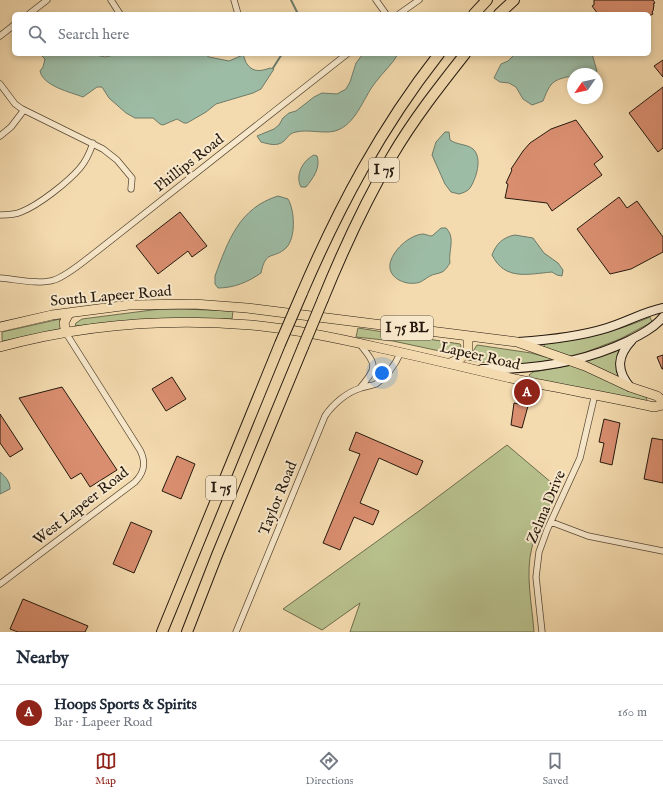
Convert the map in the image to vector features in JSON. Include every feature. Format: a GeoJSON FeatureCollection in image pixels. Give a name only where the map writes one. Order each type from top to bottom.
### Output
{"type":"FeatureCollection","features":[{"type":"Feature","properties":{"kind":"highway"},"geometry":{"type":"LineString","coordinates":[[476,12],[487,0]]}},
{"type":"Feature","properties":{"kind":"highway"},"geometry":{"type":"LineString","coordinates":[[501,12],[514,0]]}},
{"type":"Feature","properties":{"kind":"highway","name":"I 75"},"geometry":{"type":"LineString","coordinates":[[162,632],[280,344],[321,249],[370,156],[419,80],[437,56]]}},
{"type":"Feature","properties":{"kind":"highway","name":"I 75"},"geometry":{"type":"LineString","coordinates":[[187,632],[216,556],[354,227],[393,154],[432,95],[463,56]]}},
{"type":"Feature","properties":{"kind":"main road","name":"South Lapeer Road"},"geometry":{"type":"LineString","coordinates":[[0,326],[72,312],[134,305],[179,304],[240,307],[297,315]]}},
{"type":"Feature","properties":{"kind":"main road"},"geometry":{"type":"LineString","coordinates":[[517,342],[559,338],[595,332],[663,308]]}},
{"type":"Feature","properties":{"kind":"main road"},"geometry":{"type":"LineString","coordinates":[[66,333],[64,323],[68,315],[72,312]]}},
{"type":"Feature","properties":{"kind":"main road","name":"Lapeer Road"},"geometry":{"type":"LineString","coordinates":[[297,315],[517,342],[571,361],[630,387],[657,396],[663,401]]}},
{"type":"Feature","properties":{"kind":"main road"},"geometry":{"type":"LineString","coordinates":[[475,369],[512,369],[547,366],[593,355],[634,338],[658,323],[663,317]]}},
{"type":"Feature","properties":{"kind":"main road","name":"South Lapeer Road"},"geometry":{"type":"LineString","coordinates":[[0,347],[66,333],[134,325],[182,323],[252,325],[290,330]]}},
{"type":"Feature","properties":{"kind":"main road","name":"Lapeer Road"},"geometry":{"type":"LineString","coordinates":[[290,330],[359,343],[527,381],[654,407],[663,405]]}},
{"type":"Feature","properties":{"kind":"main road"},"geometry":{"type":"LineString","coordinates":[[450,363],[461,358],[468,350],[468,336]]}},
{"type":"Feature","properties":{"kind":"main road"},"geometry":{"type":"LineString","coordinates":[[630,387],[622,376],[619,363],[623,351],[634,338]]}},
{"type":"Feature","properties":{"kind":"street"},"geometry":{"type":"LineString","coordinates":[[32,12],[47,0]]}},
{"type":"Feature","properties":{"kind":"street"},"geometry":{"type":"LineString","coordinates":[[111,0],[119,12]]}},
{"type":"Feature","properties":{"kind":"street"},"geometry":{"type":"LineString","coordinates":[[234,0],[237,12]]}},
{"type":"Feature","properties":{"kind":"street"},"geometry":{"type":"LineString","coordinates":[[376,0],[385,12]]}},
{"type":"Feature","properties":{"kind":"street"},"geometry":{"type":"LineString","coordinates":[[402,12],[419,0]]}},
{"type":"Feature","properties":{"kind":"street"},"geometry":{"type":"LineString","coordinates":[[0,36],[12,27]]}},
{"type":"Feature","properties":{"kind":"street","name":"Phillips Road"},"geometry":{"type":"LineString","coordinates":[[0,278],[42,282],[53,281],[60,278],[96,252],[344,56]]}},
{"type":"Feature","properties":{"kind":"street"},"geometry":{"type":"LineString","coordinates":[[0,84],[15,104],[24,110],[93,143],[110,153],[127,170],[132,178],[130,189]]}},
{"type":"Feature","properties":{"kind":"street"},"geometry":{"type":"LineString","coordinates":[[0,136],[11,127],[24,110]]}},
{"type":"Feature","properties":{"kind":"street"},"geometry":{"type":"LineString","coordinates":[[0,215],[22,212],[51,194],[80,168],[86,160],[93,143]]}},
{"type":"Feature","properties":{"kind":"street","name":"West Lapeer Road"},"geometry":{"type":"LineString","coordinates":[[0,584],[135,482],[141,476],[145,464],[140,450],[66,333]]}},
{"type":"Feature","properties":{"kind":"street","name":"Taylor Road"},"geometry":{"type":"LineString","coordinates":[[236,632],[323,419],[338,401],[360,388],[371,375],[373,366],[372,360],[359,343]]}},
{"type":"Feature","properties":{"kind":"street","name":"Taylor Road"},"geometry":{"type":"LineString","coordinates":[[360,388],[370,386],[380,381],[392,368],[401,352]]}},
{"type":"Feature","properties":{"kind":"street","name":"Zelma Drive"},"geometry":{"type":"LineString","coordinates":[[542,632],[536,571],[540,548],[582,454],[595,394]]}},
{"type":"Feature","properties":{"kind":"street"},"geometry":{"type":"LineString","coordinates":[[551,522],[588,536],[663,552]]}},
{"type":"Feature","properties":{"kind":"shaded area"},"geometry":{"type":"Polygon","coordinates":[[[42,56],[207,56],[229,61],[243,56],[246,63],[252,69],[274,69],[261,89],[253,93],[216,104],[206,112],[187,123],[177,119],[163,125],[153,118],[135,118],[126,113],[109,98],[102,87],[97,87],[83,97],[58,88],[46,81],[42,76],[40,71],[43,67],[45,59],[42,56]]]}},
{"type":"Feature","properties":{"kind":"shaded area"},"geometry":{"type":"Polygon","coordinates":[[[361,56],[397,56],[375,83],[354,117],[342,128],[331,132],[301,131],[289,135],[279,144],[261,142],[257,136],[274,129],[289,113],[296,111],[314,97],[322,93],[337,94],[346,89],[350,82],[356,63],[361,56]]]}},
{"type":"Feature","properties":{"kind":"shaded area"},"geometry":{"type":"Polygon","coordinates":[[[513,56],[593,56],[596,68],[567,68],[567,77],[552,83],[543,101],[532,105],[523,99],[516,87],[509,83],[500,82],[494,78],[501,64],[508,61],[513,56]]]}},
{"type":"Feature","properties":{"kind":"shaded area"},"geometry":{"type":"Polygon","coordinates":[[[445,132],[449,132],[450,140],[473,149],[478,158],[478,168],[470,188],[459,194],[451,192],[445,184],[432,155],[436,142],[445,132]]]}},
{"type":"Feature","properties":{"kind":"shaded area"},"geometry":{"type":"Polygon","coordinates":[[[314,155],[317,156],[318,160],[316,173],[306,187],[301,187],[299,183],[299,174],[301,169],[306,161],[314,155]]]}},
{"type":"Feature","properties":{"kind":"shaded area"},"geometry":{"type":"Polygon","coordinates":[[[278,196],[288,199],[292,210],[293,231],[289,244],[281,252],[270,256],[265,261],[261,273],[246,282],[235,286],[218,288],[215,284],[215,276],[230,238],[237,227],[244,217],[254,209],[265,201],[278,196]]]}},
{"type":"Feature","properties":{"kind":"shaded area"},"geometry":{"type":"Polygon","coordinates":[[[441,228],[446,228],[451,236],[450,263],[445,270],[431,275],[418,283],[402,282],[394,277],[390,269],[391,259],[402,244],[418,235],[423,234],[432,236],[441,228]]]}},
{"type":"Feature","properties":{"kind":"shaded area"},"geometry":{"type":"Polygon","coordinates":[[[515,235],[533,238],[544,253],[558,263],[563,270],[562,276],[552,272],[518,274],[503,269],[492,255],[500,242],[507,237],[515,235]]]}},
{"type":"Feature","properties":{"kind":"shaded area"},"geometry":{"type":"Polygon","coordinates":[[[160,309],[233,311],[232,319],[192,318],[114,322],[75,326],[76,323],[82,319],[160,309]]]}},
{"type":"Feature","properties":{"kind":"shaded area"},"geometry":{"type":"Polygon","coordinates":[[[650,317],[652,322],[620,339],[573,357],[544,348],[544,344],[598,335],[650,317]]]}},
{"type":"Feature","properties":{"kind":"shaded area"},"geometry":{"type":"Polygon","coordinates":[[[60,319],[61,329],[2,340],[2,332],[60,319]]]}},
{"type":"Feature","properties":{"kind":"shaded area"},"geometry":{"type":"Polygon","coordinates":[[[358,328],[460,344],[461,346],[458,350],[449,353],[393,341],[356,337],[358,328]]]}},
{"type":"Feature","properties":{"kind":"shaded area"},"geometry":{"type":"Polygon","coordinates":[[[477,345],[531,353],[554,360],[511,364],[468,360],[467,359],[477,345]]]}},
{"type":"Feature","properties":{"kind":"shaded area"},"geometry":{"type":"Polygon","coordinates":[[[621,348],[619,377],[585,361],[621,348]]]}},
{"type":"Feature","properties":{"kind":"shaded area"},"geometry":{"type":"Polygon","coordinates":[[[572,365],[646,397],[647,400],[532,379],[529,375],[533,372],[572,365]]]}},
{"type":"Feature","properties":{"kind":"shaded area"},"geometry":{"type":"Polygon","coordinates":[[[507,445],[559,489],[540,524],[534,539],[530,557],[529,578],[534,632],[350,632],[360,603],[322,630],[283,609],[419,511],[507,445]]]}},
{"type":"Feature","properties":{"kind":"shaded area"},"geometry":{"type":"Polygon","coordinates":[[[0,472],[7,480],[10,489],[0,494],[0,472]]]}},
{"type":"Feature","properties":{"kind":"building"},"geometry":{"type":"Polygon","coordinates":[[[594,0],[653,0],[655,3],[653,4],[653,14],[651,15],[651,12],[596,12],[592,6],[594,5],[594,0]]]}},
{"type":"Feature","properties":{"kind":"building"},"geometry":{"type":"Polygon","coordinates":[[[663,60],[663,77],[654,66],[663,60]]]}},
{"type":"Feature","properties":{"kind":"building"},"geometry":{"type":"Polygon","coordinates":[[[663,87],[663,148],[658,152],[629,113],[663,87]]]}},
{"type":"Feature","properties":{"kind":"building"},"geometry":{"type":"Polygon","coordinates":[[[576,120],[603,157],[594,164],[602,175],[552,211],[547,203],[505,198],[508,184],[506,183],[512,170],[511,169],[530,143],[551,129],[576,120]]]}},
{"type":"Feature","properties":{"kind":"building"},"geometry":{"type":"Polygon","coordinates":[[[619,197],[627,208],[637,201],[663,237],[663,252],[631,269],[610,274],[577,229],[619,197]]]}},
{"type":"Feature","properties":{"kind":"building"},"geometry":{"type":"Polygon","coordinates":[[[180,212],[207,246],[192,257],[188,251],[158,274],[136,246],[180,212]]]}},
{"type":"Feature","properties":{"kind":"building"},"geometry":{"type":"Polygon","coordinates":[[[663,355],[663,369],[662,369],[657,357],[663,355]]]}},
{"type":"Feature","properties":{"kind":"building"},"geometry":{"type":"Polygon","coordinates":[[[172,377],[186,399],[166,411],[152,389],[172,377]]]}},
{"type":"Feature","properties":{"kind":"building"},"geometry":{"type":"Polygon","coordinates":[[[62,387],[117,470],[90,487],[81,473],[71,479],[19,398],[62,387]]]}},
{"type":"Feature","properties":{"kind":"building"},"geometry":{"type":"Polygon","coordinates":[[[514,403],[528,406],[522,428],[511,425],[514,403]]]}},
{"type":"Feature","properties":{"kind":"building"},"geometry":{"type":"Polygon","coordinates":[[[0,414],[23,449],[10,457],[0,443],[0,414]]]}},
{"type":"Feature","properties":{"kind":"building"},"geometry":{"type":"Polygon","coordinates":[[[604,419],[620,423],[612,465],[600,462],[604,443],[599,442],[604,419]]]}},
{"type":"Feature","properties":{"kind":"building"},"geometry":{"type":"Polygon","coordinates":[[[356,432],[423,461],[417,475],[379,458],[360,503],[379,511],[373,525],[354,517],[340,550],[323,543],[360,454],[349,450],[356,432]]]}},
{"type":"Feature","properties":{"kind":"building"},"geometry":{"type":"Polygon","coordinates":[[[652,438],[663,440],[663,483],[644,479],[652,438]]]}},
{"type":"Feature","properties":{"kind":"building"},"geometry":{"type":"Polygon","coordinates":[[[177,456],[195,464],[181,499],[162,491],[177,456]]]}},
{"type":"Feature","properties":{"kind":"building"},"geometry":{"type":"Polygon","coordinates":[[[131,522],[152,531],[134,573],[113,564],[131,522]]]}},
{"type":"Feature","properties":{"kind":"building"},"geometry":{"type":"Polygon","coordinates":[[[23,599],[88,626],[85,632],[18,632],[10,629],[23,599]]]}},
{"type":"Feature","properties":{"kind":"waterway"},"geometry":{"type":"LineString","coordinates":[[291,0],[297,12]]}},
{"type":"Feature","properties":{"kind":"waterway"},"geometry":{"type":"LineString","coordinates":[[273,68],[281,56]]}},
{"type":"Feature","properties":{"kind":"place","name":"Hoops Sports & Spirits"},"geometry":{"type":"Point","coordinates":[527,392]}}]}
